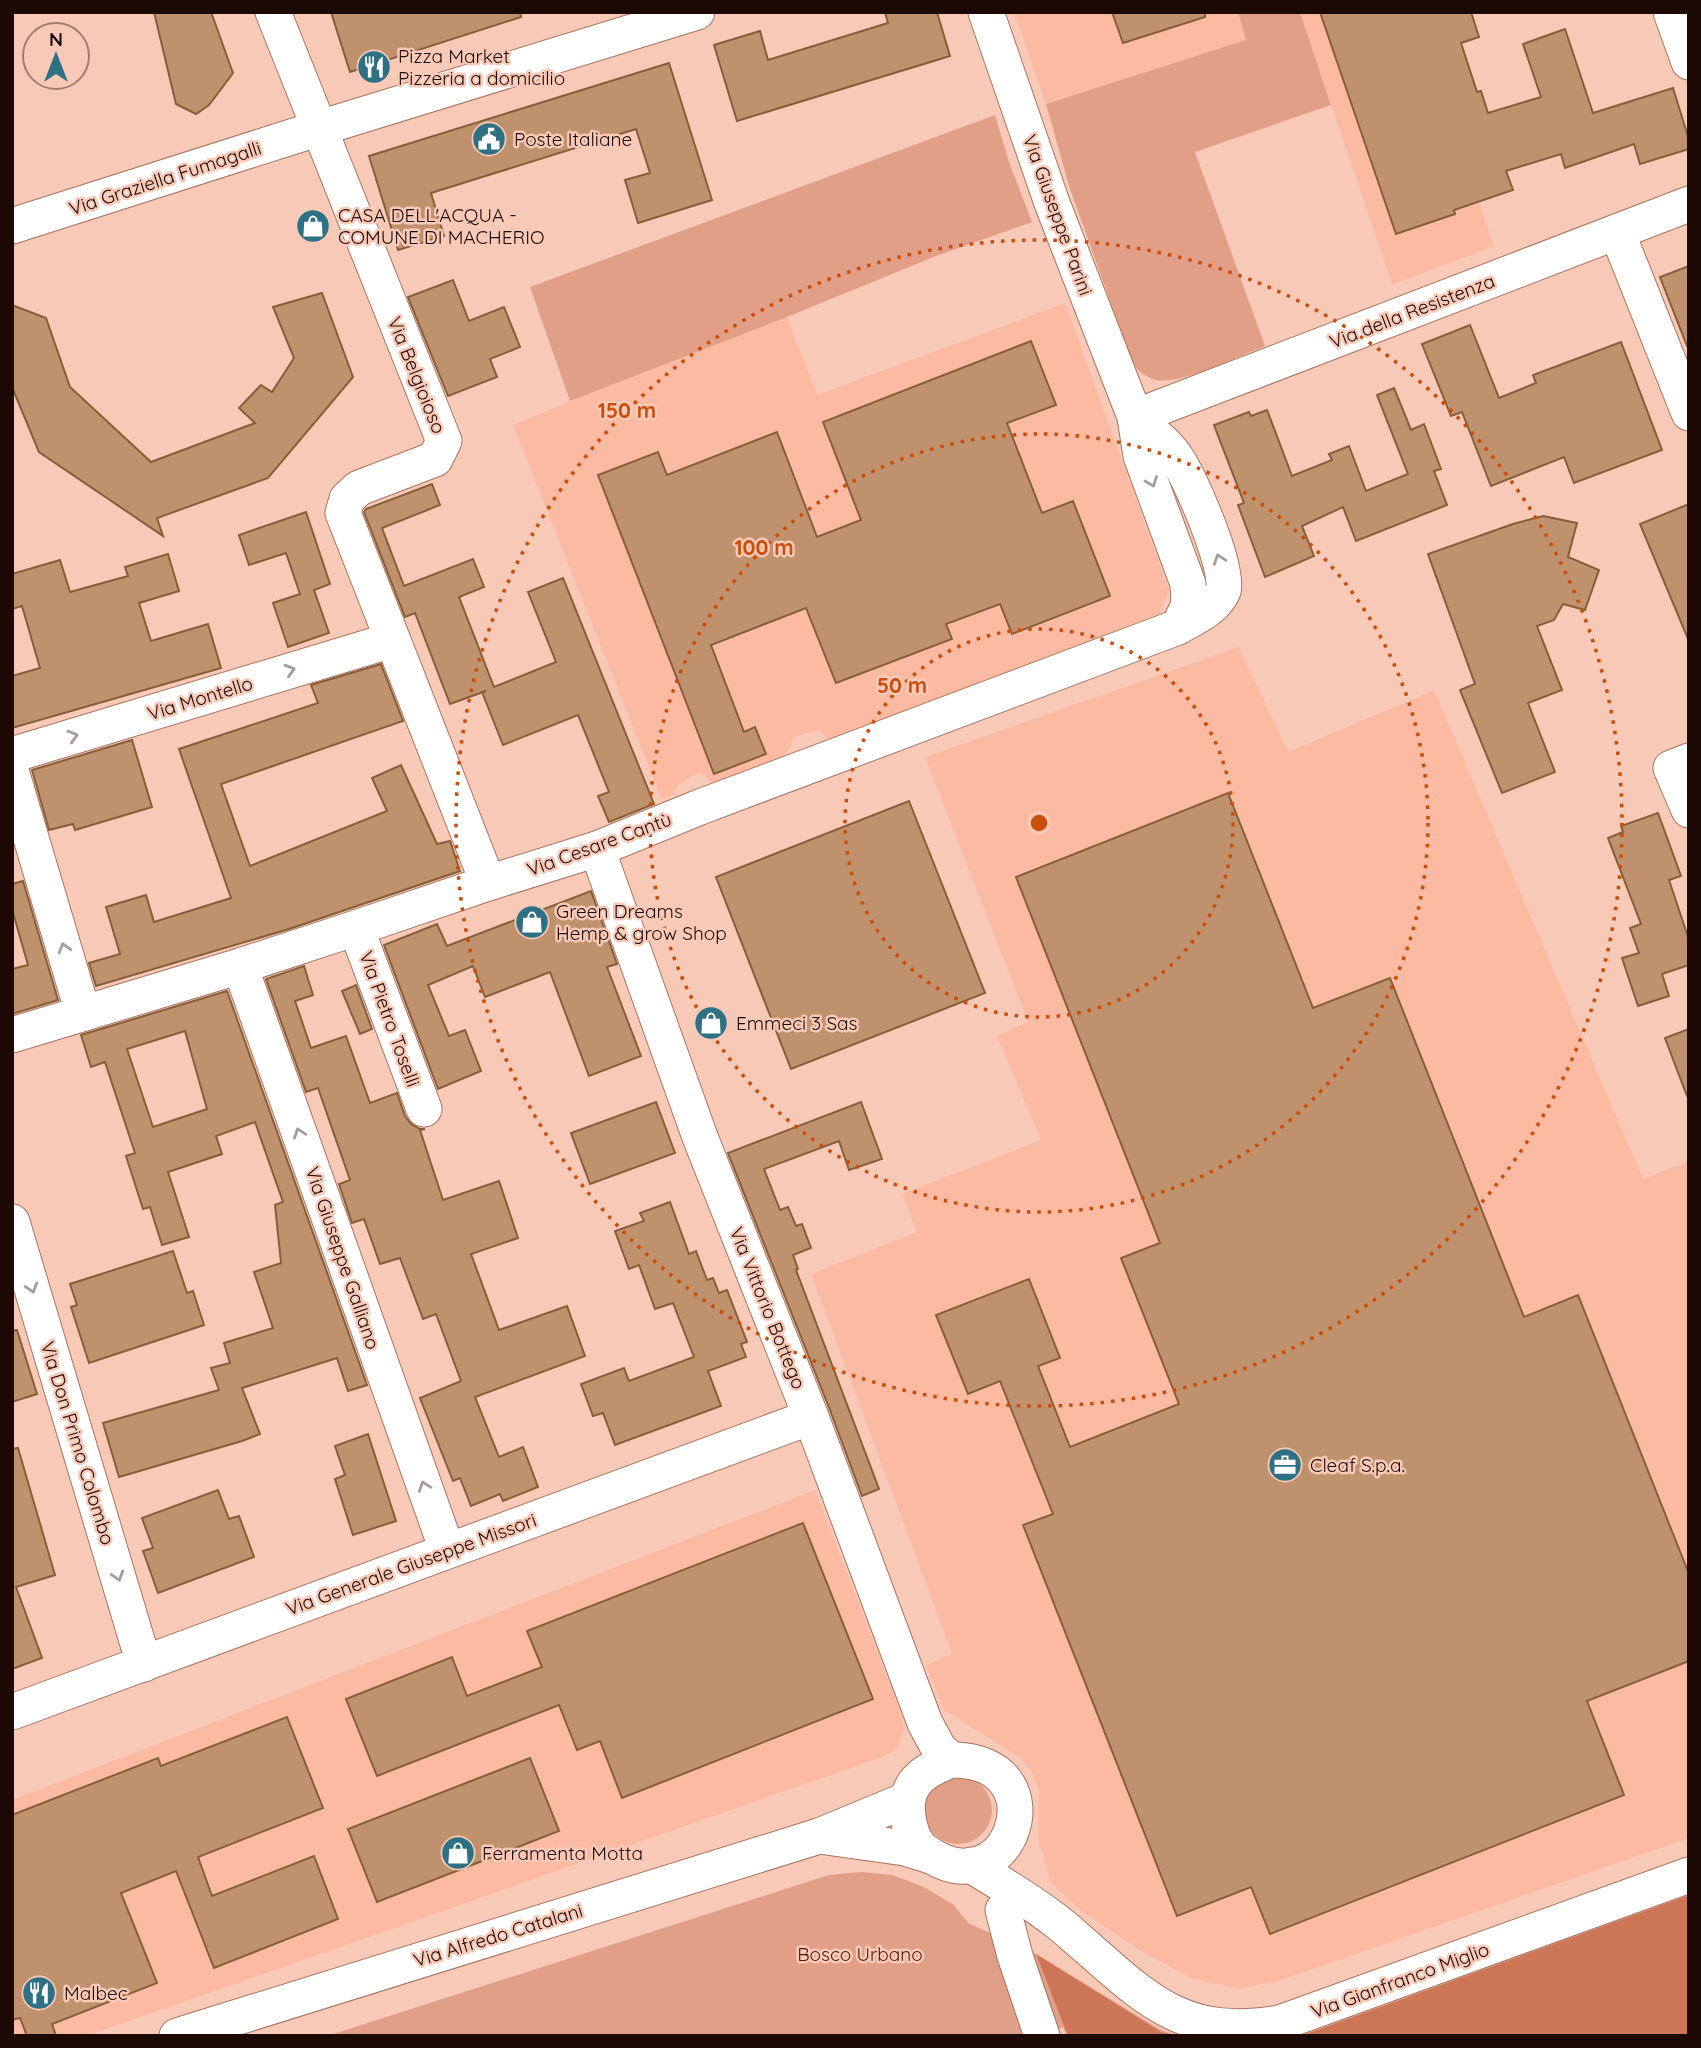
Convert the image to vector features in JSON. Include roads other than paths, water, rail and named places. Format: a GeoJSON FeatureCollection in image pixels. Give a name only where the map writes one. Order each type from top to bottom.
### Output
{"type":"FeatureCollection","features":[{"type":"Feature","properties":{"kind":"street","name":"Via Belgioioso"},"geometry":{"type":"LineString","coordinates":[[273,12],[444,441],[435,458],[359,488],[347,499],[343,513],[488,883]]}},
{"type":"Feature","properties":{"kind":"street","name":"Via Graziella Fumagalli"},"geometry":{"type":"LineString","coordinates":[[12,226],[697,12]]}},
{"type":"Feature","properties":{"kind":"street","name":"Via Giuseppe Parini"},"geometry":{"type":"LineString","coordinates":[[986,12],[1052,203],[1135,417],[1141,456],[1188,584],[1189,605],[1178,627]]}},
{"type":"Feature","properties":{"kind":"street"},"geometry":{"type":"LineString","coordinates":[[1671,12],[1689,62]]}},
{"type":"Feature","properties":{"kind":"street","name":"Via della Resistenza"},"geometry":{"type":"LineString","coordinates":[[1135,417],[1689,204]]}},
{"type":"Feature","properties":{"kind":"street"},"geometry":{"type":"LineString","coordinates":[[1617,232],[1689,413]]}},
{"type":"Feature","properties":{"kind":"street","name":"Via Cesare Cantù"},"geometry":{"type":"LineString","coordinates":[[12,1035],[240,965],[597,849],[700,807],[1178,627]]}},
{"type":"Feature","properties":{"kind":"street","name":"Via Montello"},"geometry":{"type":"LineString","coordinates":[[12,761],[15,754],[392,639]]}},
{"type":"Feature","properties":{"kind":"street"},"geometry":{"type":"LineString","coordinates":[[1680,765],[1689,810]]}},
{"type":"Feature","properties":{"kind":"street"},"geometry":{"type":"LineString","coordinates":[[12,774],[83,1013]]}},
{"type":"Feature","properties":{"kind":"street","name":"Via Vittorio Bottego"},"geometry":{"type":"LineString","coordinates":[[597,849],[701,1137],[811,1417],[925,1723],[939,1749],[952,1760]]}},
{"type":"Feature","properties":{"kind":"street","name":"Via Pietro Toselli"},"geometry":{"type":"LineString","coordinates":[[356,928],[424,1109]]}},
{"type":"Feature","properties":{"kind":"street","name":"Via Giuseppe Galliano"},"geometry":{"type":"LineString","coordinates":[[240,965],[447,1550]]}},
{"type":"Feature","properties":{"kind":"street","name":"Via Don Primo Colombo"},"geometry":{"type":"LineString","coordinates":[[12,1222],[144,1664]]}},
{"type":"Feature","properties":{"kind":"street","name":"Via Generale Giuseppe Missori"},"geometry":{"type":"LineString","coordinates":[[12,1712],[811,1417]]}},
{"type":"Feature","properties":{"kind":"street"},"geometry":{"type":"LineString","coordinates":[[952,1760],[977,1762],[992,1769],[1004,1780],[1013,1795],[1016,1812],[1009,1840],[990,1858],[971,1865],[941,1862],[931,1856],[918,1846],[907,1817],[906,1800],[922,1775],[932,1767],[952,1760]]}},
{"type":"Feature","properties":{"kind":"street","name":"Via Alfredo Catalani"},"geometry":{"type":"LineString","coordinates":[[177,2036],[819,1836],[906,1800]]}},
{"type":"Feature","properties":{"kind":"street","name":"Via Alfredo Catalani"},"geometry":{"type":"LineString","coordinates":[[819,1836],[905,1848],[931,1856]]}},
{"type":"Feature","properties":{"kind":"street","name":"Via Gianfranco Miglio"},"geometry":{"type":"LineString","coordinates":[[1009,1840],[1018,1872],[1052,1918]]}},
{"type":"Feature","properties":{"kind":"street","name":"Via Gianfranco Miglio"},"geometry":{"type":"LineString","coordinates":[[971,1865],[1052,1918],[1151,2001],[1175,2014],[1216,2026],[1280,2023],[1689,1875]]}},
{"type":"Feature","properties":{"kind":"street"},"geometry":{"type":"LineString","coordinates":[[1003,1910],[1015,1956],[1042,2036]]}},
{"type":"Feature","properties":{"kind":"place","name":"Pizza Market Pizzeria a domicilio"},"geometry":{"type":"Point","coordinates":[374,67]}},
{"type":"Feature","properties":{"kind":"place","name":"Poste Italiane"},"geometry":{"type":"Point","coordinates":[489,139]}},
{"type":"Feature","properties":{"kind":"place","name":"CASA DELL'ACQUA - COMUNE DI MACHERIO"},"geometry":{"type":"Point","coordinates":[313,226]}},
{"type":"Feature","properties":{"kind":"place","name":"Green Dreams Hemp & grow Shop"},"geometry":{"type":"Point","coordinates":[532,922]}},
{"type":"Feature","properties":{"kind":"place","name":"Emmeci 3 Sas"},"geometry":{"type":"Point","coordinates":[711,1023]}},
{"type":"Feature","properties":{"kind":"place","name":"Cleaf S.p.a."},"geometry":{"type":"Point","coordinates":[1285,1465]}},
{"type":"Feature","properties":{"kind":"place","name":"Ferramenta Motta"},"geometry":{"type":"Point","coordinates":[458,1853]}},
{"type":"Feature","properties":{"kind":"place","name":"Malbec"},"geometry":{"type":"Point","coordinates":[39,1993]}},
{"type":"Feature","properties":{"kind":"park label","name":"Bosco Urbano"},"geometry":{"type":"Point","coordinates":[860,1954]}}]}
